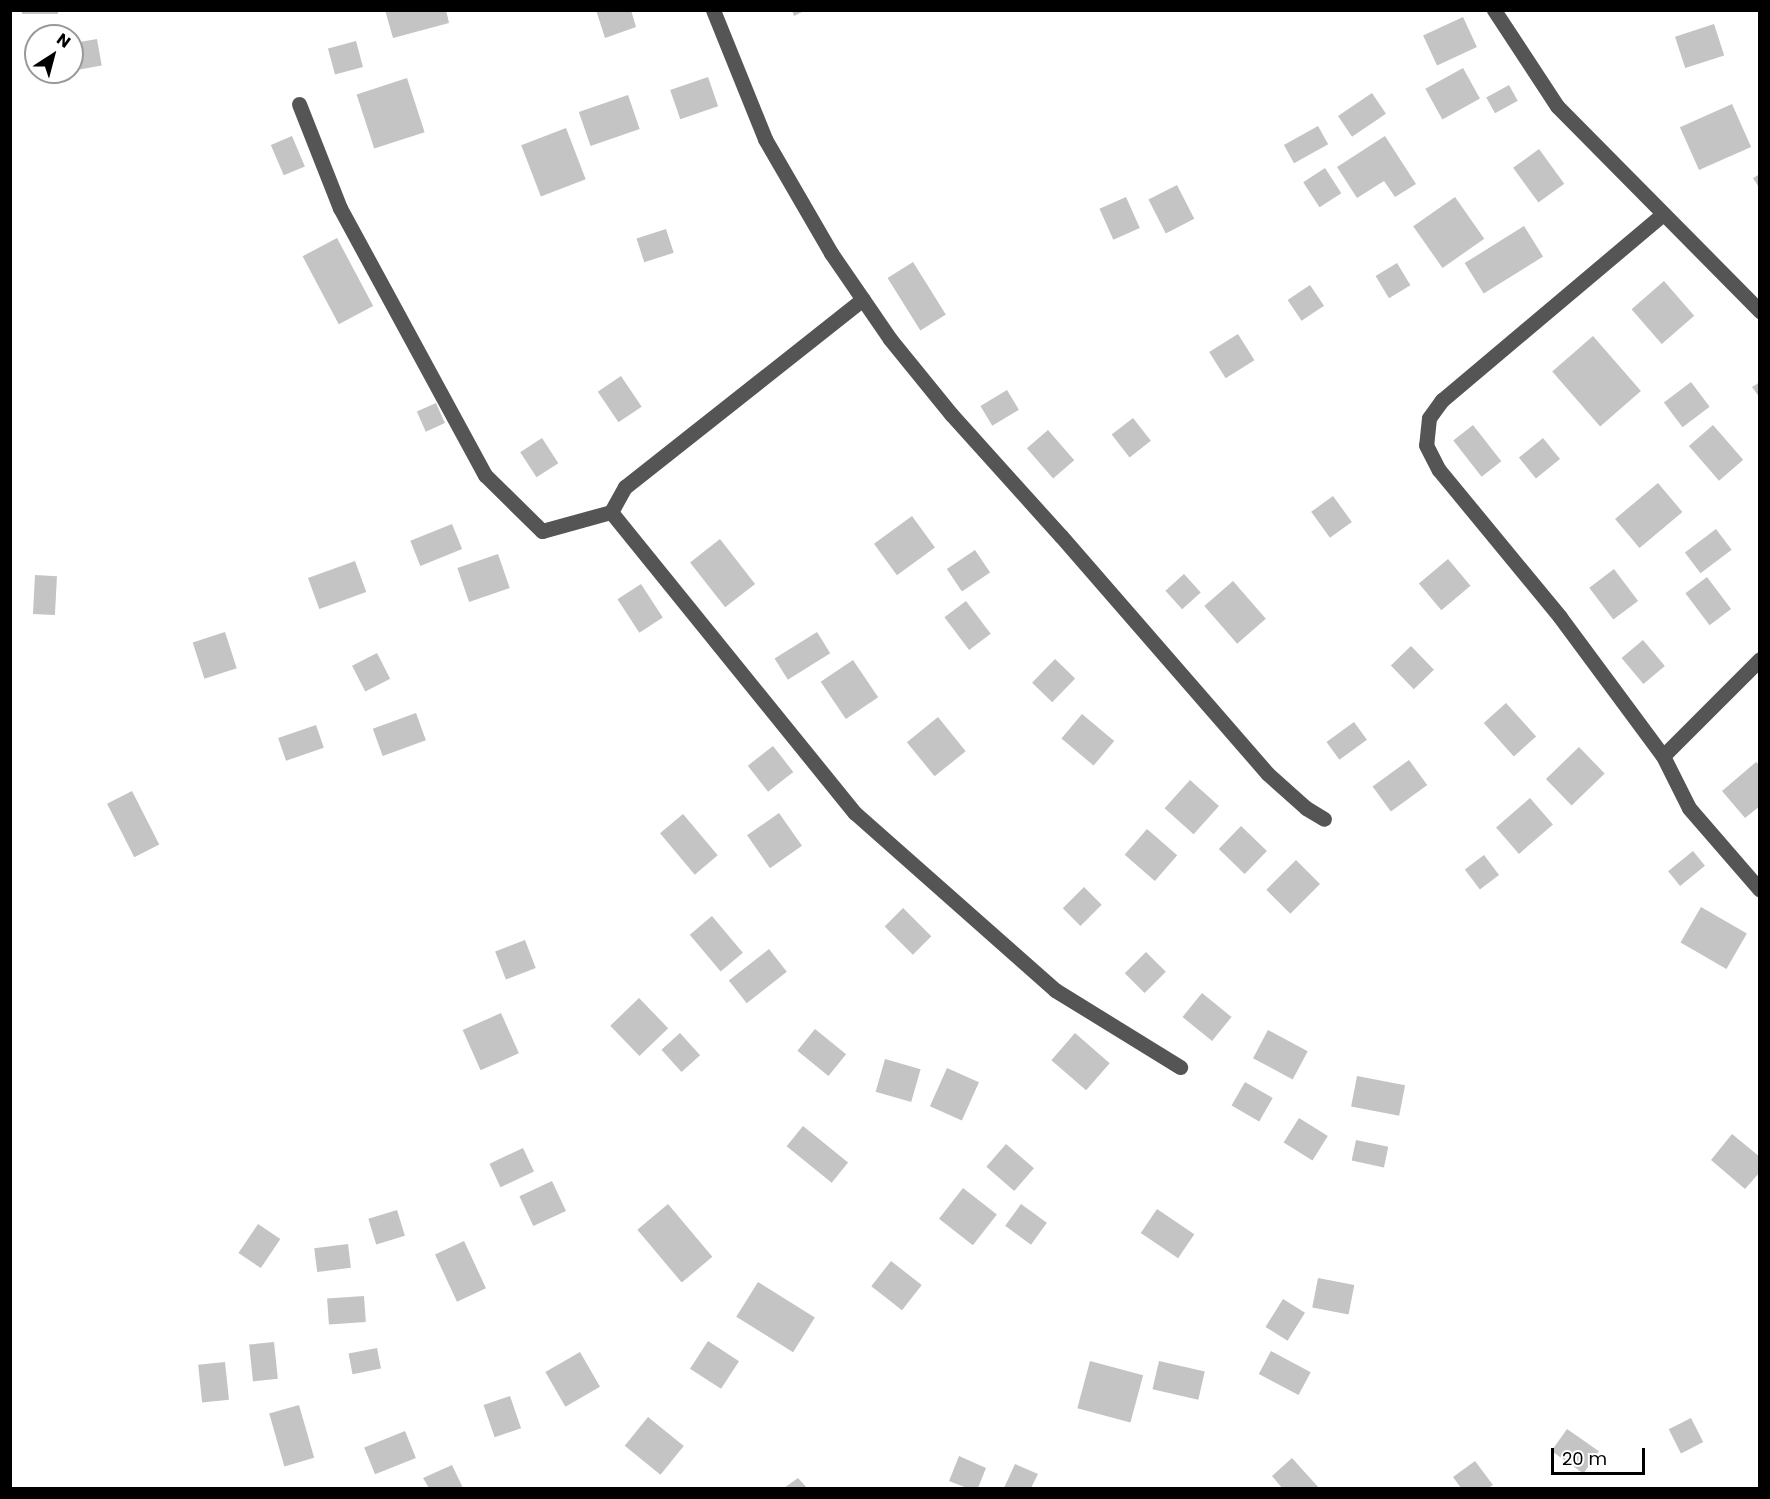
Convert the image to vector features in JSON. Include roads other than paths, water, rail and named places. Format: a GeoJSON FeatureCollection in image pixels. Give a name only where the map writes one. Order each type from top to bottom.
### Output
{"type":"FeatureCollection","features":[{"type":"Feature","properties":{"kind":"street"},"geometry":{"type":"LineString","coordinates":[[713,10],[765,139],[831,253],[890,339],[951,414],[1069,544],[1268,774],[1306,808],[1324,819]]}},
{"type":"Feature","properties":{"kind":"street"},"geometry":{"type":"LineString","coordinates":[[1494,10],[1557,106],[1760,311]]}},
{"type":"Feature","properties":{"kind":"street"},"geometry":{"type":"LineString","coordinates":[[299,104],[340,208],[485,475],[542,531],[611,512],[625,487],[863,299]]}},
{"type":"Feature","properties":{"kind":"street"},"geometry":{"type":"LineString","coordinates":[[1663,214],[1442,400],[1429,418],[1426,445],[1439,470],[1560,617],[1663,756],[1689,807],[1760,890]]}},
{"type":"Feature","properties":{"kind":"street"},"geometry":{"type":"LineString","coordinates":[[611,512],[855,813],[1055,990],[1180,1067]]}},
{"type":"Feature","properties":{"kind":"street"},"geometry":{"type":"LineString","coordinates":[[1663,756],[1760,659]]}}]}
